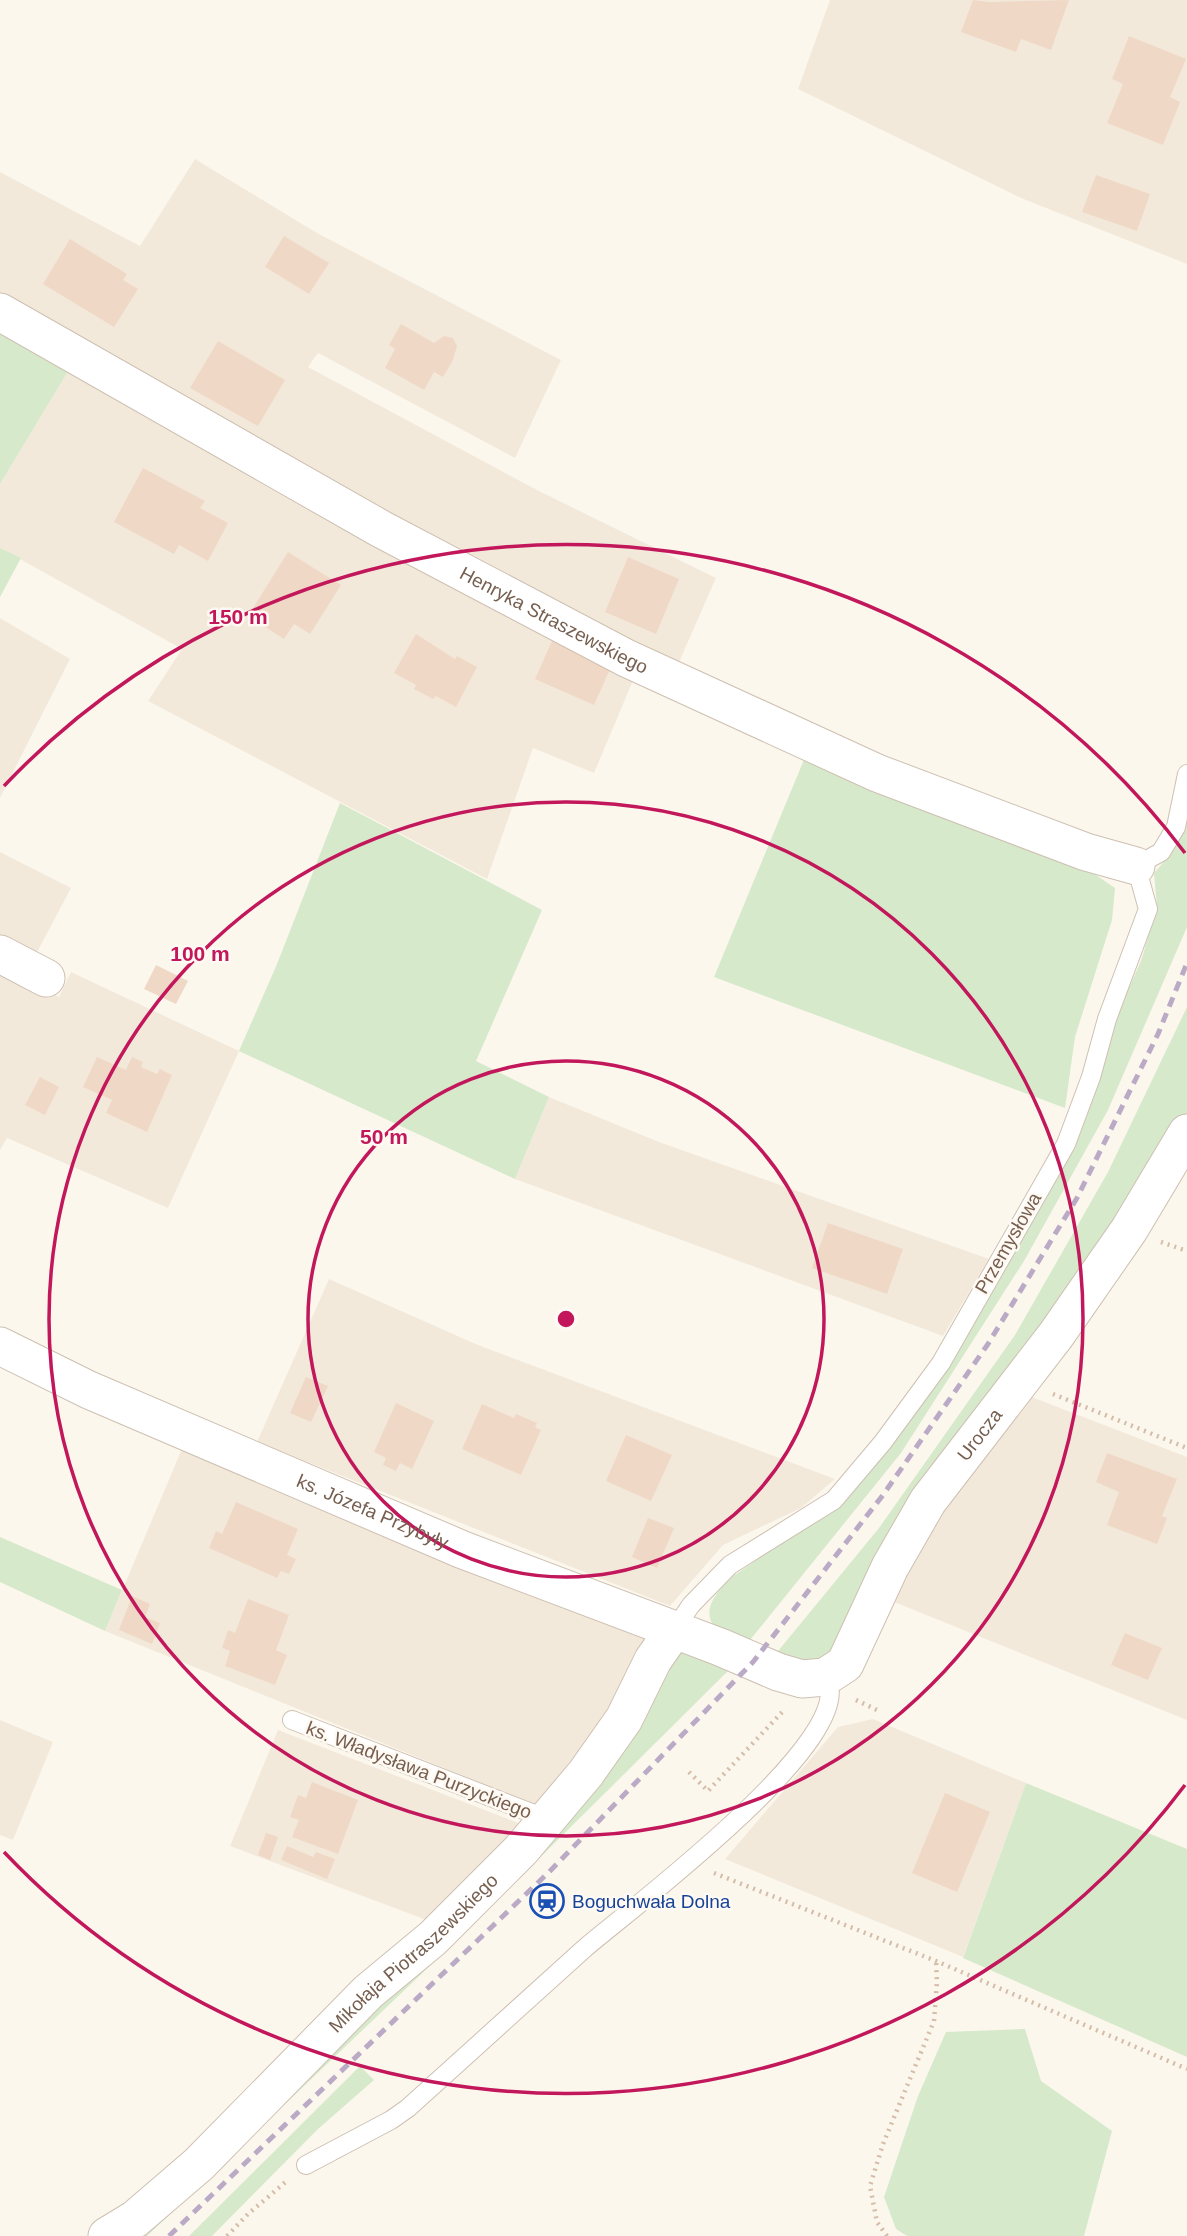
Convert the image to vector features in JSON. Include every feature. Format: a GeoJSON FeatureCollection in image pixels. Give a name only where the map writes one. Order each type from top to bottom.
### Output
{"type":"FeatureCollection","features":[{"type":"Feature","properties":{"kind":"street","name":"Henryka Straszewskiego"},"geometry":{"type":"LineString","coordinates":[[0,312],[381,529],[626,658],[877,773],[1086,852],[1136,866]]}},
{"type":"Feature","properties":{"kind":"street"},"geometry":{"type":"LineString","coordinates":[[0,954],[46,978]]}},
{"type":"Feature","properties":{"kind":"street","name":"Urocza"},"geometry":{"type":"LineString","coordinates":[[814,1678],[845,1664],[890,1567],[928,1501],[1056,1335],[1129,1230],[1187,1133]]}},
{"type":"Feature","properties":{"kind":"street","name":"ks. Józefa Przybyły"},"geometry":{"type":"LineString","coordinates":[[0,1346],[89,1390],[463,1550],[753,1662],[814,1678]]}},
{"type":"Feature","properties":{"kind":"street","name":"Mikołaja Piotraszewskiego"},"geometry":{"type":"LineString","coordinates":[[107,2236],[135,2219],[199,2164],[368,1992],[433,1938],[485,1888],[586,1773],[624,1719],[653,1660],[674,1630]]}},
{"type":"Feature","properties":{"kind":"lane"},"geometry":{"type":"LineString","coordinates":[[1136,866],[1161,852],[1176,827],[1187,774]]}},
{"type":"Feature","properties":{"kind":"lane","name":"Przemysłowa"},"geometry":{"type":"LineString","coordinates":[[674,1630],[691,1605],[730,1565],[834,1500],[883,1442],[941,1363],[1066,1144],[1091,1077],[1107,1019],[1148,909],[1136,866]]}},
{"type":"Feature","properties":{"kind":"lane"},"geometry":{"type":"LineString","coordinates":[[306,2165],[391,2120],[408,2108],[587,1947],[737,1821],[818,1728],[827,1709],[830,1688],[814,1678]]}},
{"type":"Feature","properties":{"kind":"lane","name":"ks. Władysława Purzyckiego"},"geometry":{"type":"LineString","coordinates":[[292,1720],[547,1819]]}},
{"type":"Feature","properties":{"kind":"path"},"geometry":{"type":"LineString","coordinates":[[1020,1381],[1187,1448]]}},
{"type":"Feature","properties":{"kind":"path"},"geometry":{"type":"LineString","coordinates":[[689,1772],[708,1791],[814,1678]]}},
{"type":"Feature","properties":{"kind":"path"},"geometry":{"type":"LineString","coordinates":[[692,1861],[719,1876],[936,1961],[1187,2069]]}},
{"type":"Feature","properties":{"kind":"path"},"geometry":{"type":"LineString","coordinates":[[887,2236],[877,2222],[870,2186],[883,2144],[934,2021],[936,1961]]}},
{"type":"Feature","properties":{"kind":"path"},"geometry":{"type":"LineString","coordinates":[[227,2236],[248,2214],[306,2165]]}},
{"type":"Feature","properties":{"kind":"shaded area"},"geometry":{"type":"Polygon","coordinates":[[[830,0],[1187,0],[1187,264],[1021,198],[798,89],[830,0]]]}},
{"type":"Feature","properties":{"kind":"shaded area"},"geometry":{"type":"Polygon","coordinates":[[[195,159],[317,233],[561,360],[515,458],[318,353],[308,367],[537,490],[716,578],[676,669],[494,578],[0,300],[0,172],[140,246],[195,159]]]}},
{"type":"Feature","properties":{"kind":"shaded area"},"geometry":{"type":"Polygon","coordinates":[[[73,363],[635,676],[594,773],[533,748],[487,879],[148,701],[182,649],[0,548],[0,484],[73,363]]]}},
{"type":"Feature","properties":{"kind":"shaded area"},"geometry":{"type":"Polygon","coordinates":[[[0,618],[70,659],[0,798],[0,618]]]}},
{"type":"Feature","properties":{"kind":"shaded area"},"geometry":{"type":"Polygon","coordinates":[[[0,852],[71,888],[35,956],[0,937],[0,852]]]}},
{"type":"Feature","properties":{"kind":"shaded area"},"geometry":{"type":"Polygon","coordinates":[[[0,965],[59,997],[71,972],[239,1051],[168,1208],[7,1138],[0,1150],[0,965]]]}},
{"type":"Feature","properties":{"kind":"shaded area"},"geometry":{"type":"Polygon","coordinates":[[[549,1097],[659,1142],[989,1259],[943,1336],[515,1179],[549,1097]]]}},
{"type":"Feature","properties":{"kind":"shaded area"},"geometry":{"type":"Polygon","coordinates":[[[329,1279],[478,1345],[835,1479],[801,1508],[723,1545],[670,1606],[257,1442],[329,1279]]]}},
{"type":"Feature","properties":{"kind":"shaded area"},"geometry":{"type":"Polygon","coordinates":[[[1029,1396],[1187,1457],[1187,1720],[889,1600],[935,1514],[1029,1396]]]}},
{"type":"Feature","properties":{"kind":"shaded area"},"geometry":{"type":"Polygon","coordinates":[[[184,1444],[646,1634],[612,1716],[541,1807],[105,1631],[184,1444]]]}},
{"type":"Feature","properties":{"kind":"shaded area"},"geometry":{"type":"Polygon","coordinates":[[[873,1719],[1026,1783],[963,1957],[725,1859],[838,1727],[873,1719]]]}},
{"type":"Feature","properties":{"kind":"shaded area"},"geometry":{"type":"Polygon","coordinates":[[[0,1720],[53,1742],[13,1840],[0,1835],[0,1720]]]}},
{"type":"Feature","properties":{"kind":"shaded area"},"geometry":{"type":"Polygon","coordinates":[[[278,1730],[526,1826],[429,1921],[230,1846],[278,1730]]]}},
{"type":"Feature","properties":{"kind":"green space"},"geometry":{"type":"Polygon","coordinates":[[[0,326],[73,363],[0,484],[0,326]]]}},
{"type":"Feature","properties":{"kind":"green space"},"geometry":{"type":"Polygon","coordinates":[[[0,548],[21,558],[0,597],[0,548]]]}},
{"type":"Feature","properties":{"kind":"green space"},"geometry":{"type":"Polygon","coordinates":[[[808,750],[1084,867],[1115,888],[1112,920],[1075,1037],[1065,1108],[714,977],[808,750]]]}},
{"type":"Feature","properties":{"kind":"green space"},"geometry":{"type":"Polygon","coordinates":[[[340,803],[542,910],[476,1061],[549,1097],[515,1179],[239,1051],[277,964],[340,803]]]}},
{"type":"Feature","properties":{"kind":"green space"},"geometry":{"type":"Polygon","coordinates":[[[1187,821],[1187,927],[1108,1110],[1024,1261],[901,1453],[746,1645],[724,1634],[717,1629],[710,1615],[712,1601],[717,1594],[732,1577],[845,1499],[895,1441],[940,1373],[1074,1148],[1117,1014],[1141,961],[1157,907],[1154,873],[1174,849],[1187,821]]]}},
{"type":"Feature","properties":{"kind":"green space"},"geometry":{"type":"Polygon","coordinates":[[[1187,1007],[1187,1115],[834,1652],[815,1665],[774,1656],[879,1528],[1015,1335],[1108,1172],[1187,1007]]]}},
{"type":"Feature","properties":{"kind":"green space"},"geometry":{"type":"Polygon","coordinates":[[[0,1537],[122,1590],[105,1631],[0,1582],[0,1537]]]}},
{"type":"Feature","properties":{"kind":"green space"},"geometry":{"type":"Polygon","coordinates":[[[684,1647],[732,1667],[459,1938],[147,2236],[121,2236],[638,1717],[684,1647]]]}},
{"type":"Feature","properties":{"kind":"green space"},"geometry":{"type":"Polygon","coordinates":[[[1026,1783],[1187,1849],[1187,2057],[963,1958],[1026,1783]]]}},
{"type":"Feature","properties":{"kind":"green space"},"geometry":{"type":"Polygon","coordinates":[[[1025,2029],[1041,2081],[1112,2131],[1084,2236],[907,2236],[896,2229],[884,2197],[918,2096],[946,2032],[1025,2029]]]}},
{"type":"Feature","properties":{"kind":"green space"},"geometry":{"type":"Polygon","coordinates":[[[360,2066],[374,2080],[318,2129],[212,2236],[189,2236],[360,2066]]]}},
{"type":"Feature","properties":{"kind":"building"},"geometry":{"type":"Polygon","coordinates":[[[973,0],[1069,0],[1051,50],[1021,39],[1016,52],[961,32],[973,0]]]}},
{"type":"Feature","properties":{"kind":"building"},"geometry":{"type":"Polygon","coordinates":[[[1129,36],[1186,59],[1170,97],[1180,102],[1163,145],[1107,123],[1123,84],[1112,79],[1129,36]]]}},
{"type":"Feature","properties":{"kind":"building"},"geometry":{"type":"Polygon","coordinates":[[[1096,175],[1150,194],[1137,231],[1082,212],[1096,175]]]}},
{"type":"Feature","properties":{"kind":"building"},"geometry":{"type":"Polygon","coordinates":[[[284,236],[329,263],[309,294],[265,267],[284,236]]]}},
{"type":"Feature","properties":{"kind":"building"},"geometry":{"type":"Polygon","coordinates":[[[70,239],[127,274],[123,280],[138,289],[114,327],[43,284],[70,239]]]}},
{"type":"Feature","properties":{"kind":"building"},"geometry":{"type":"Polygon","coordinates":[[[401,324],[434,343],[444,336],[453,338],[457,346],[453,360],[443,377],[434,372],[424,390],[385,368],[395,349],[389,345],[401,324]]]}},
{"type":"Feature","properties":{"kind":"building"},"geometry":{"type":"Polygon","coordinates":[[[218,341],[285,380],[258,426],[190,388],[218,341]]]}},
{"type":"Feature","properties":{"kind":"building"},"geometry":{"type":"Polygon","coordinates":[[[143,468],[205,501],[200,508],[228,523],[208,561],[179,545],[174,554],[114,522],[143,468]]]}},
{"type":"Feature","properties":{"kind":"building"},"geometry":{"type":"Polygon","coordinates":[[[288,552],[341,585],[310,634],[294,624],[284,639],[248,616],[288,552]]]}},
{"type":"Feature","properties":{"kind":"building"},"geometry":{"type":"Polygon","coordinates":[[[628,557],[679,579],[656,634],[605,612],[628,557]]]}},
{"type":"Feature","properties":{"kind":"building"},"geometry":{"type":"Polygon","coordinates":[[[416,634],[455,659],[457,656],[477,667],[456,707],[436,696],[433,699],[414,689],[416,685],[394,673],[416,634]]]}},
{"type":"Feature","properties":{"kind":"building"},"geometry":{"type":"Polygon","coordinates":[[[552,641],[611,667],[594,705],[535,679],[552,641]]]}},
{"type":"Feature","properties":{"kind":"building"},"geometry":{"type":"Polygon","coordinates":[[[156,965],[188,981],[176,1004],[144,989],[156,965]]]}},
{"type":"Feature","properties":{"kind":"building"},"geometry":{"type":"Polygon","coordinates":[[[97,1057],[126,1070],[132,1057],[143,1062],[141,1067],[157,1074],[160,1069],[172,1075],[147,1132],[106,1113],[112,1100],[83,1087],[97,1057]]]}},
{"type":"Feature","properties":{"kind":"building"},"geometry":{"type":"Polygon","coordinates":[[[40,1077],[59,1087],[45,1115],[25,1105],[40,1077]]]}},
{"type":"Feature","properties":{"kind":"building"},"geometry":{"type":"Polygon","coordinates":[[[828,1223],[903,1249],[887,1294],[812,1268],[828,1223]]]}},
{"type":"Feature","properties":{"kind":"building"},"geometry":{"type":"Polygon","coordinates":[[[306,1377],[328,1386],[311,1422],[290,1413],[306,1377]]]}},
{"type":"Feature","properties":{"kind":"building"},"geometry":{"type":"Polygon","coordinates":[[[396,1403],[434,1421],[412,1469],[400,1463],[396,1471],[383,1465],[386,1458],[374,1452],[396,1403]]]}},
{"type":"Feature","properties":{"kind":"building"},"geometry":{"type":"Polygon","coordinates":[[[482,1404],[514,1418],[516,1414],[537,1423],[535,1427],[541,1430],[521,1475],[462,1449],[482,1404]]]}},
{"type":"Feature","properties":{"kind":"building"},"geometry":{"type":"Polygon","coordinates":[[[626,1435],[672,1455],[651,1501],[606,1481],[626,1435]]]}},
{"type":"Feature","properties":{"kind":"building"},"geometry":{"type":"Polygon","coordinates":[[[1107,1453],[1177,1479],[1162,1516],[1167,1518],[1157,1544],[1107,1525],[1119,1492],[1096,1482],[1107,1453]]]}},
{"type":"Feature","properties":{"kind":"building"},"geometry":{"type":"Polygon","coordinates":[[[236,1502],[298,1529],[287,1555],[296,1559],[289,1574],[281,1571],[277,1578],[209,1548],[216,1531],[222,1534],[236,1502]]]}},
{"type":"Feature","properties":{"kind":"building"},"geometry":{"type":"Polygon","coordinates":[[[648,1518],[674,1528],[657,1568],[632,1557],[648,1518]]]}},
{"type":"Feature","properties":{"kind":"building"},"geometry":{"type":"Polygon","coordinates":[[[132,1596],[150,1604],[145,1617],[160,1623],[152,1644],[119,1630],[132,1596]]]}},
{"type":"Feature","properties":{"kind":"building"},"geometry":{"type":"Polygon","coordinates":[[[248,1599],[289,1615],[276,1650],[287,1655],[275,1685],[225,1666],[230,1651],[222,1648],[228,1630],[235,1633],[248,1599]]]}},
{"type":"Feature","properties":{"kind":"building"},"geometry":{"type":"Polygon","coordinates":[[[1125,1633],[1162,1648],[1148,1680],[1111,1665],[1125,1633]]]}},
{"type":"Feature","properties":{"kind":"building"},"geometry":{"type":"Polygon","coordinates":[[[312,1782],[358,1800],[338,1854],[292,1837],[299,1820],[290,1817],[298,1795],[306,1798],[312,1782]]]}},
{"type":"Feature","properties":{"kind":"building"},"geometry":{"type":"Polygon","coordinates":[[[945,1793],[990,1812],[957,1892],[912,1873],[945,1793]]]}},
{"type":"Feature","properties":{"kind":"building"},"geometry":{"type":"Polygon","coordinates":[[[266,1833],[278,1837],[270,1860],[258,1855],[266,1833]]]}},
{"type":"Feature","properties":{"kind":"building"},"geometry":{"type":"Polygon","coordinates":[[[287,1846],[313,1857],[316,1852],[335,1859],[327,1879],[281,1860],[287,1846]]]}},
{"type":"Feature","properties":{"kind":"railway"},"geometry":{"type":"LineString","coordinates":[[169,2236],[549,1872],[753,1662],[883,1495],[988,1344],[1077,1198],[1158,1034],[1187,963]]}},
{"type":"Feature","properties":{"kind":"place","name":"Boguchwała Dolna"},"geometry":{"type":"Point","coordinates":[547,1901]}}]}
